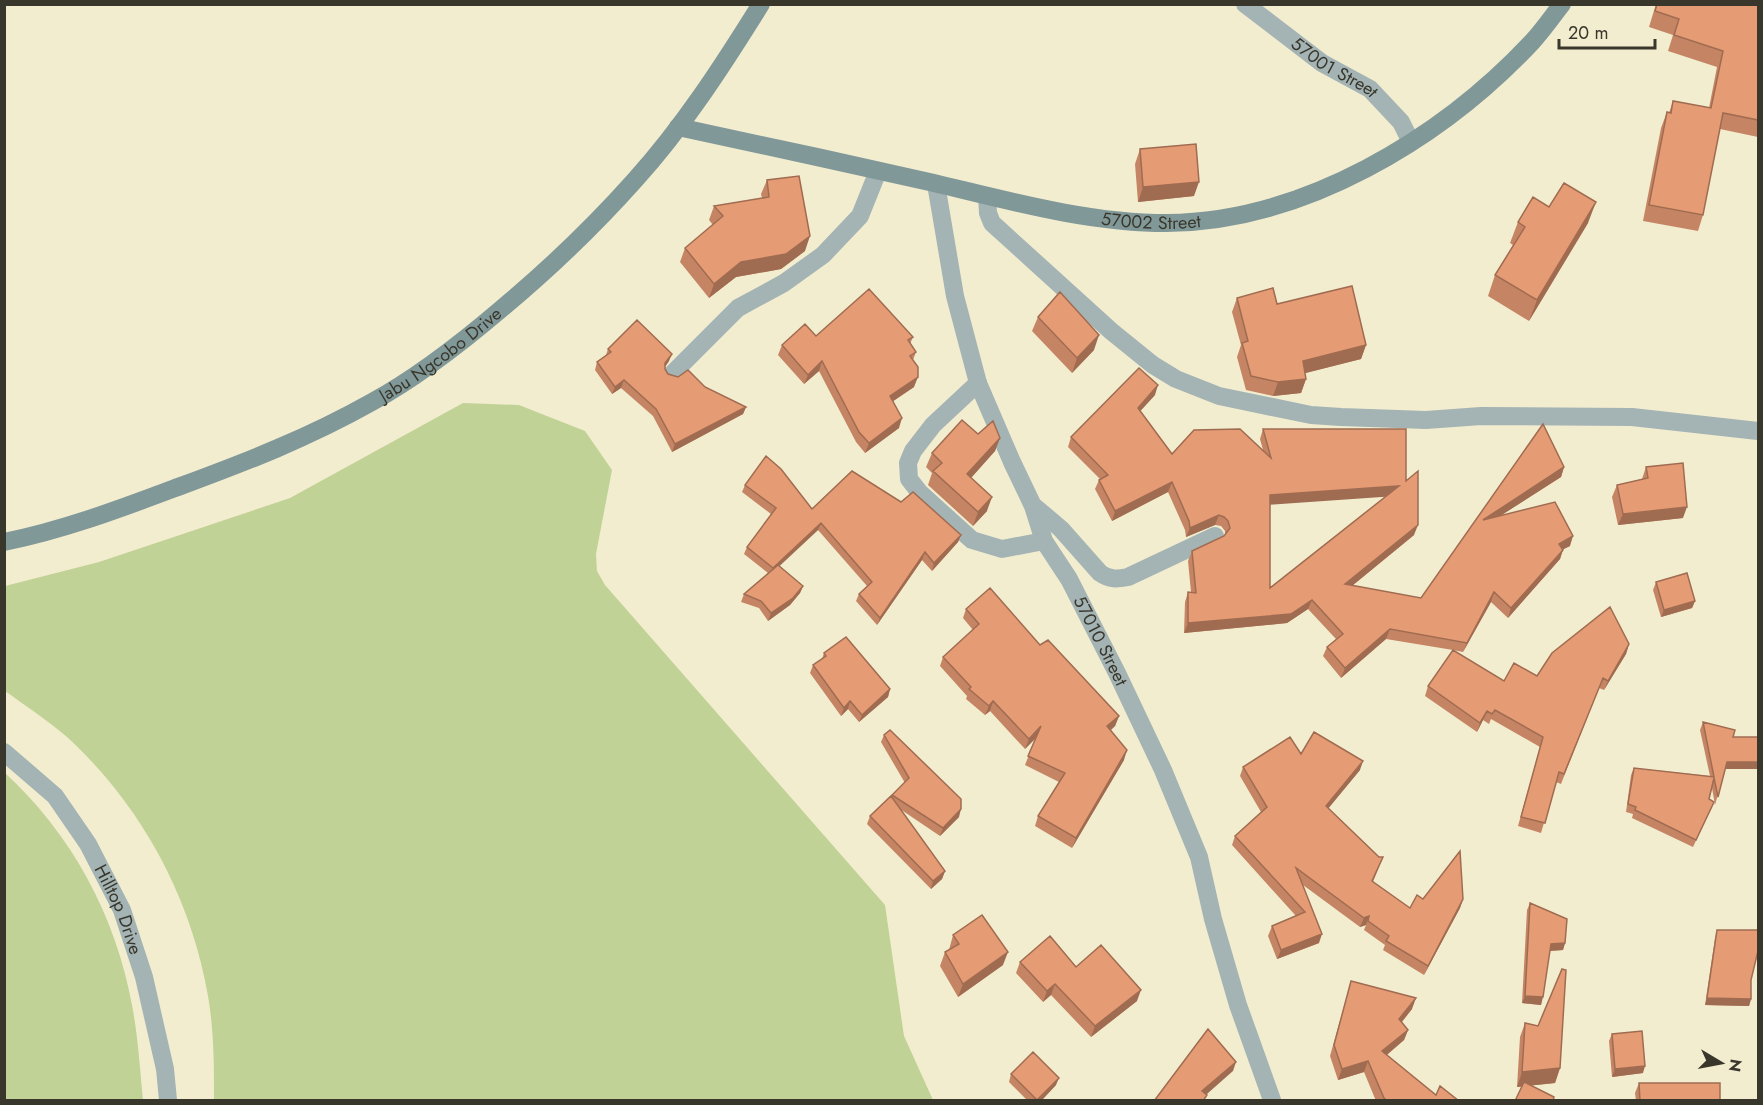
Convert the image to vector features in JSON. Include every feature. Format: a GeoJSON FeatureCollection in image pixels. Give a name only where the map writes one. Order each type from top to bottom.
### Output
{"type":"FeatureCollection","features":[{"type":"Feature","properties":{"kind":"street","name":"Jabu Ngcobo Drive"},"geometry":{"type":"LineString","coordinates":[[4,542],[36,536],[263,456],[319,431],[374,401],[430,365],[526,288],[636,179],[718,72],[761,4]]}},
{"type":"Feature","properties":{"kind":"street","name":"57001 Street"},"geometry":{"type":"LineString","coordinates":[[1245,4],[1323,63],[1370,89],[1401,122],[1411,142]]}},
{"type":"Feature","properties":{"kind":"street","name":"57002 Street"},"geometry":{"type":"LineString","coordinates":[[678,127],[987,196],[1084,215],[1134,222],[1169,223],[1239,215],[1273,207],[1382,161],[1453,113],[1492,81],[1535,39],[1562,4]]}},
{"type":"Feature","properties":{"kind":"street"},"geometry":{"type":"LineString","coordinates":[[673,374],[738,308],[784,283],[823,255],[860,216],[878,171]]}},
{"type":"Feature","properties":{"kind":"street","name":"57010 Street"},"geometry":{"type":"LineString","coordinates":[[936,184],[955,296],[978,383],[1033,506],[1044,541],[1069,579],[1117,672],[1199,857],[1213,919],[1238,1005],[1272,1101]]}},
{"type":"Feature","properties":{"kind":"street"},"geometry":{"type":"LineString","coordinates":[[987,196],[988,213],[992,223],[1111,331],[1153,366],[1176,380],[1219,396],[1311,416],[1426,420],[1481,416],[1632,417],[1758,431]]}},
{"type":"Feature","properties":{"kind":"street"},"geometry":{"type":"LineString","coordinates":[[978,383],[933,426],[913,451],[908,463],[909,479],[920,493],[972,540],[1002,549],[1044,541]]}},
{"type":"Feature","properties":{"kind":"street"},"geometry":{"type":"LineString","coordinates":[[1033,506],[1061,529],[1100,573],[1114,579],[1128,577],[1215,536]]}},
{"type":"Feature","properties":{"kind":"street","name":"Hilltop Drive"},"geometry":{"type":"LineString","coordinates":[[4,752],[55,796],[88,844],[122,910],[144,977],[165,1069],[168,1101]]}},
{"type":"Feature","properties":{"kind":"green space"},"geometry":{"type":"Polygon","coordinates":[[[463,403],[519,405],[585,431],[612,470],[596,554],[597,571],[605,585],[885,905],[904,1036],[933,1100],[214,1100],[213,1035],[208,996],[189,923],[175,888],[140,823],[94,764],[67,737],[5,691],[5,586],[99,562],[290,498],[463,403]]]}},
{"type":"Feature","properties":{"kind":"green space"},"geometry":{"type":"Polygon","coordinates":[[[4,772],[28,796],[70,849],[102,908],[125,972],[132,1005],[143,1100],[5,1100],[4,772]]]}},
{"type":"Feature","properties":{"kind":"building"},"geometry":{"type":"Polygon","coordinates":[[[1657,4],[1758,4],[1758,120],[1723,113],[1703,215],[1649,205],[1667,112],[1671,113],[1673,101],[1711,108],[1723,51],[1674,35],[1679,19],[1655,11],[1657,4]]]}},
{"type":"Feature","properties":{"kind":"building"},"geometry":{"type":"Polygon","coordinates":[[[1196,144],[1199,182],[1143,187],[1140,149],[1196,144]]]}},
{"type":"Feature","properties":{"kind":"building"},"geometry":{"type":"Polygon","coordinates":[[[799,176],[810,236],[786,254],[741,262],[714,284],[685,248],[723,216],[714,206],[769,197],[767,180],[799,176]]]}},
{"type":"Feature","properties":{"kind":"building"},"geometry":{"type":"Polygon","coordinates":[[[1564,183],[1596,202],[1537,300],[1495,275],[1525,227],[1518,222],[1533,197],[1549,207],[1564,183]]]}},
{"type":"Feature","properties":{"kind":"building"},"geometry":{"type":"Polygon","coordinates":[[[1352,286],[1366,345],[1303,361],[1306,379],[1278,382],[1251,376],[1242,343],[1248,341],[1237,298],[1273,288],[1277,304],[1352,286]]]}},
{"type":"Feature","properties":{"kind":"building"},"geometry":{"type":"Polygon","coordinates":[[[869,289],[913,337],[908,340],[916,352],[910,356],[918,367],[918,377],[890,396],[902,418],[869,443],[859,432],[822,361],[808,375],[782,345],[805,324],[816,336],[869,289]]]}},
{"type":"Feature","properties":{"kind":"building"},"geometry":{"type":"Polygon","coordinates":[[[1060,292],[1099,335],[1077,358],[1038,317],[1060,292]]]}},
{"type":"Feature","properties":{"kind":"building"},"geometry":{"type":"Polygon","coordinates":[[[637,320],[672,354],[665,363],[668,374],[678,377],[688,370],[705,387],[746,407],[675,444],[656,409],[624,380],[615,387],[597,362],[611,352],[608,349],[637,320]]]}},
{"type":"Feature","properties":{"kind":"building"},"geometry":{"type":"Polygon","coordinates":[[[1139,368],[1158,385],[1138,408],[1172,454],[1194,430],[1240,429],[1271,458],[1263,429],[1406,429],[1406,481],[1418,471],[1418,525],[1345,584],[1421,598],[1543,424],[1564,467],[1483,520],[1555,502],[1573,536],[1559,544],[1563,550],[1511,608],[1494,592],[1467,643],[1390,629],[1345,668],[1327,647],[1343,634],[1312,600],[1291,614],[1188,623],[1188,592],[1196,593],[1192,551],[1224,536],[1230,528],[1228,521],[1219,515],[1190,528],[1172,482],[1115,511],[1099,480],[1108,475],[1071,437],[1139,368]],[[1399,486],[1270,495],[1270,588],[1399,486]]]}},
{"type":"Feature","properties":{"kind":"building"},"geometry":{"type":"Polygon","coordinates":[[[962,420],[978,434],[993,421],[1000,438],[967,474],[992,497],[978,512],[933,471],[942,463],[932,453],[962,420]]]}},
{"type":"Feature","properties":{"kind":"building"},"geometry":{"type":"Polygon","coordinates":[[[766,456],[781,469],[812,509],[852,471],[901,502],[913,492],[961,535],[934,563],[925,552],[880,618],[859,594],[872,582],[821,523],[773,568],[747,547],[776,508],[745,485],[766,456]]]}},
{"type":"Feature","properties":{"kind":"building"},"geometry":{"type":"Polygon","coordinates":[[[1683,463],[1687,507],[1623,514],[1617,485],[1648,478],[1646,467],[1683,463]]]}},
{"type":"Feature","properties":{"kind":"building"},"geometry":{"type":"Polygon","coordinates":[[[778,565],[803,586],[793,598],[771,613],[761,601],[744,594],[778,565]]]}},
{"type":"Feature","properties":{"kind":"building"},"geometry":{"type":"Polygon","coordinates":[[[1687,573],[1695,601],[1664,610],[1656,582],[1687,573]]]}},
{"type":"Feature","properties":{"kind":"building"},"geometry":{"type":"Polygon","coordinates":[[[990,588],[1040,645],[1048,640],[1119,716],[1107,726],[1127,750],[1076,838],[1038,816],[1065,773],[1028,756],[1041,726],[1029,739],[993,701],[989,706],[969,689],[971,687],[943,657],[979,624],[966,609],[990,588]]]}},
{"type":"Feature","properties":{"kind":"building"},"geometry":{"type":"Polygon","coordinates":[[[1610,607],[1629,644],[1608,681],[1603,678],[1564,774],[1559,772],[1545,823],[1521,817],[1543,737],[1495,710],[1492,714],[1487,711],[1480,723],[1428,686],[1453,650],[1504,681],[1514,663],[1537,676],[1552,653],[1610,607]]]}},
{"type":"Feature","properties":{"kind":"building"},"geometry":{"type":"Polygon","coordinates":[[[846,637],[890,689],[862,715],[850,701],[844,708],[813,665],[826,656],[824,653],[846,637]]]}},
{"type":"Feature","properties":{"kind":"building"},"geometry":{"type":"Polygon","coordinates":[[[1703,722],[1735,730],[1733,737],[1758,737],[1758,762],[1727,762],[1718,797],[1714,778],[1709,799],[1714,802],[1696,840],[1635,810],[1636,807],[1628,804],[1634,768],[1714,777],[1703,722]]]}},
{"type":"Feature","properties":{"kind":"building"},"geometry":{"type":"Polygon","coordinates":[[[890,730],[961,799],[961,809],[943,828],[892,795],[909,778],[884,735],[890,730]]]}},
{"type":"Feature","properties":{"kind":"building"},"geometry":{"type":"Polygon","coordinates":[[[1314,732],[1363,761],[1326,806],[1379,857],[1383,857],[1372,881],[1410,908],[1417,895],[1423,899],[1460,851],[1463,899],[1428,966],[1386,941],[1389,936],[1368,921],[1369,916],[1364,918],[1296,868],[1322,934],[1281,950],[1272,926],[1305,912],[1235,836],[1267,807],[1243,767],[1290,737],[1301,754],[1314,732]]]}},
{"type":"Feature","properties":{"kind":"building"},"geometry":{"type":"Polygon","coordinates":[[[891,796],[945,871],[933,881],[870,816],[891,796]]]}},
{"type":"Feature","properties":{"kind":"building"},"geometry":{"type":"Polygon","coordinates":[[[1530,903],[1567,919],[1565,943],[1551,944],[1543,997],[1525,996],[1530,903]]]}},
{"type":"Feature","properties":{"kind":"building"},"geometry":{"type":"Polygon","coordinates":[[[982,915],[1008,952],[963,984],[945,952],[959,944],[953,935],[982,915]]]}},
{"type":"Feature","properties":{"kind":"building"},"geometry":{"type":"Polygon","coordinates":[[[1717,930],[1758,930],[1758,951],[1751,980],[1751,999],[1707,998],[1717,930]]]}},
{"type":"Feature","properties":{"kind":"building"},"geometry":{"type":"Polygon","coordinates":[[[1050,936],[1076,967],[1101,945],[1141,990],[1095,1026],[1055,984],[1047,991],[1020,962],[1050,936]]]}},
{"type":"Feature","properties":{"kind":"building"},"geometry":{"type":"Polygon","coordinates":[[[1562,969],[1566,970],[1560,1068],[1522,1072],[1525,1023],[1538,1026],[1562,969]]]}},
{"type":"Feature","properties":{"kind":"building"},"geometry":{"type":"Polygon","coordinates":[[[1351,981],[1416,998],[1399,1019],[1408,1030],[1382,1051],[1436,1095],[1440,1086],[1459,1101],[1387,1101],[1368,1061],[1342,1069],[1334,1045],[1351,981]]]}},
{"type":"Feature","properties":{"kind":"building"},"geometry":{"type":"Polygon","coordinates":[[[1208,1029],[1236,1062],[1202,1091],[1207,1095],[1203,1101],[1154,1101],[1208,1029]]]}},
{"type":"Feature","properties":{"kind":"building"},"geometry":{"type":"Polygon","coordinates":[[[1642,1031],[1645,1066],[1615,1069],[1612,1034],[1642,1031]]]}},
{"type":"Feature","properties":{"kind":"building"},"geometry":{"type":"Polygon","coordinates":[[[1033,1052],[1059,1078],[1037,1100],[1011,1074],[1033,1052]]]}},
{"type":"Feature","properties":{"kind":"building"},"geometry":{"type":"Polygon","coordinates":[[[1524,1082],[1554,1097],[1553,1101],[1515,1101],[1524,1082]]]}},
{"type":"Feature","properties":{"kind":"building"},"geometry":{"type":"Polygon","coordinates":[[[1639,1083],[1720,1083],[1720,1101],[1640,1101],[1639,1083]]]}}]}
